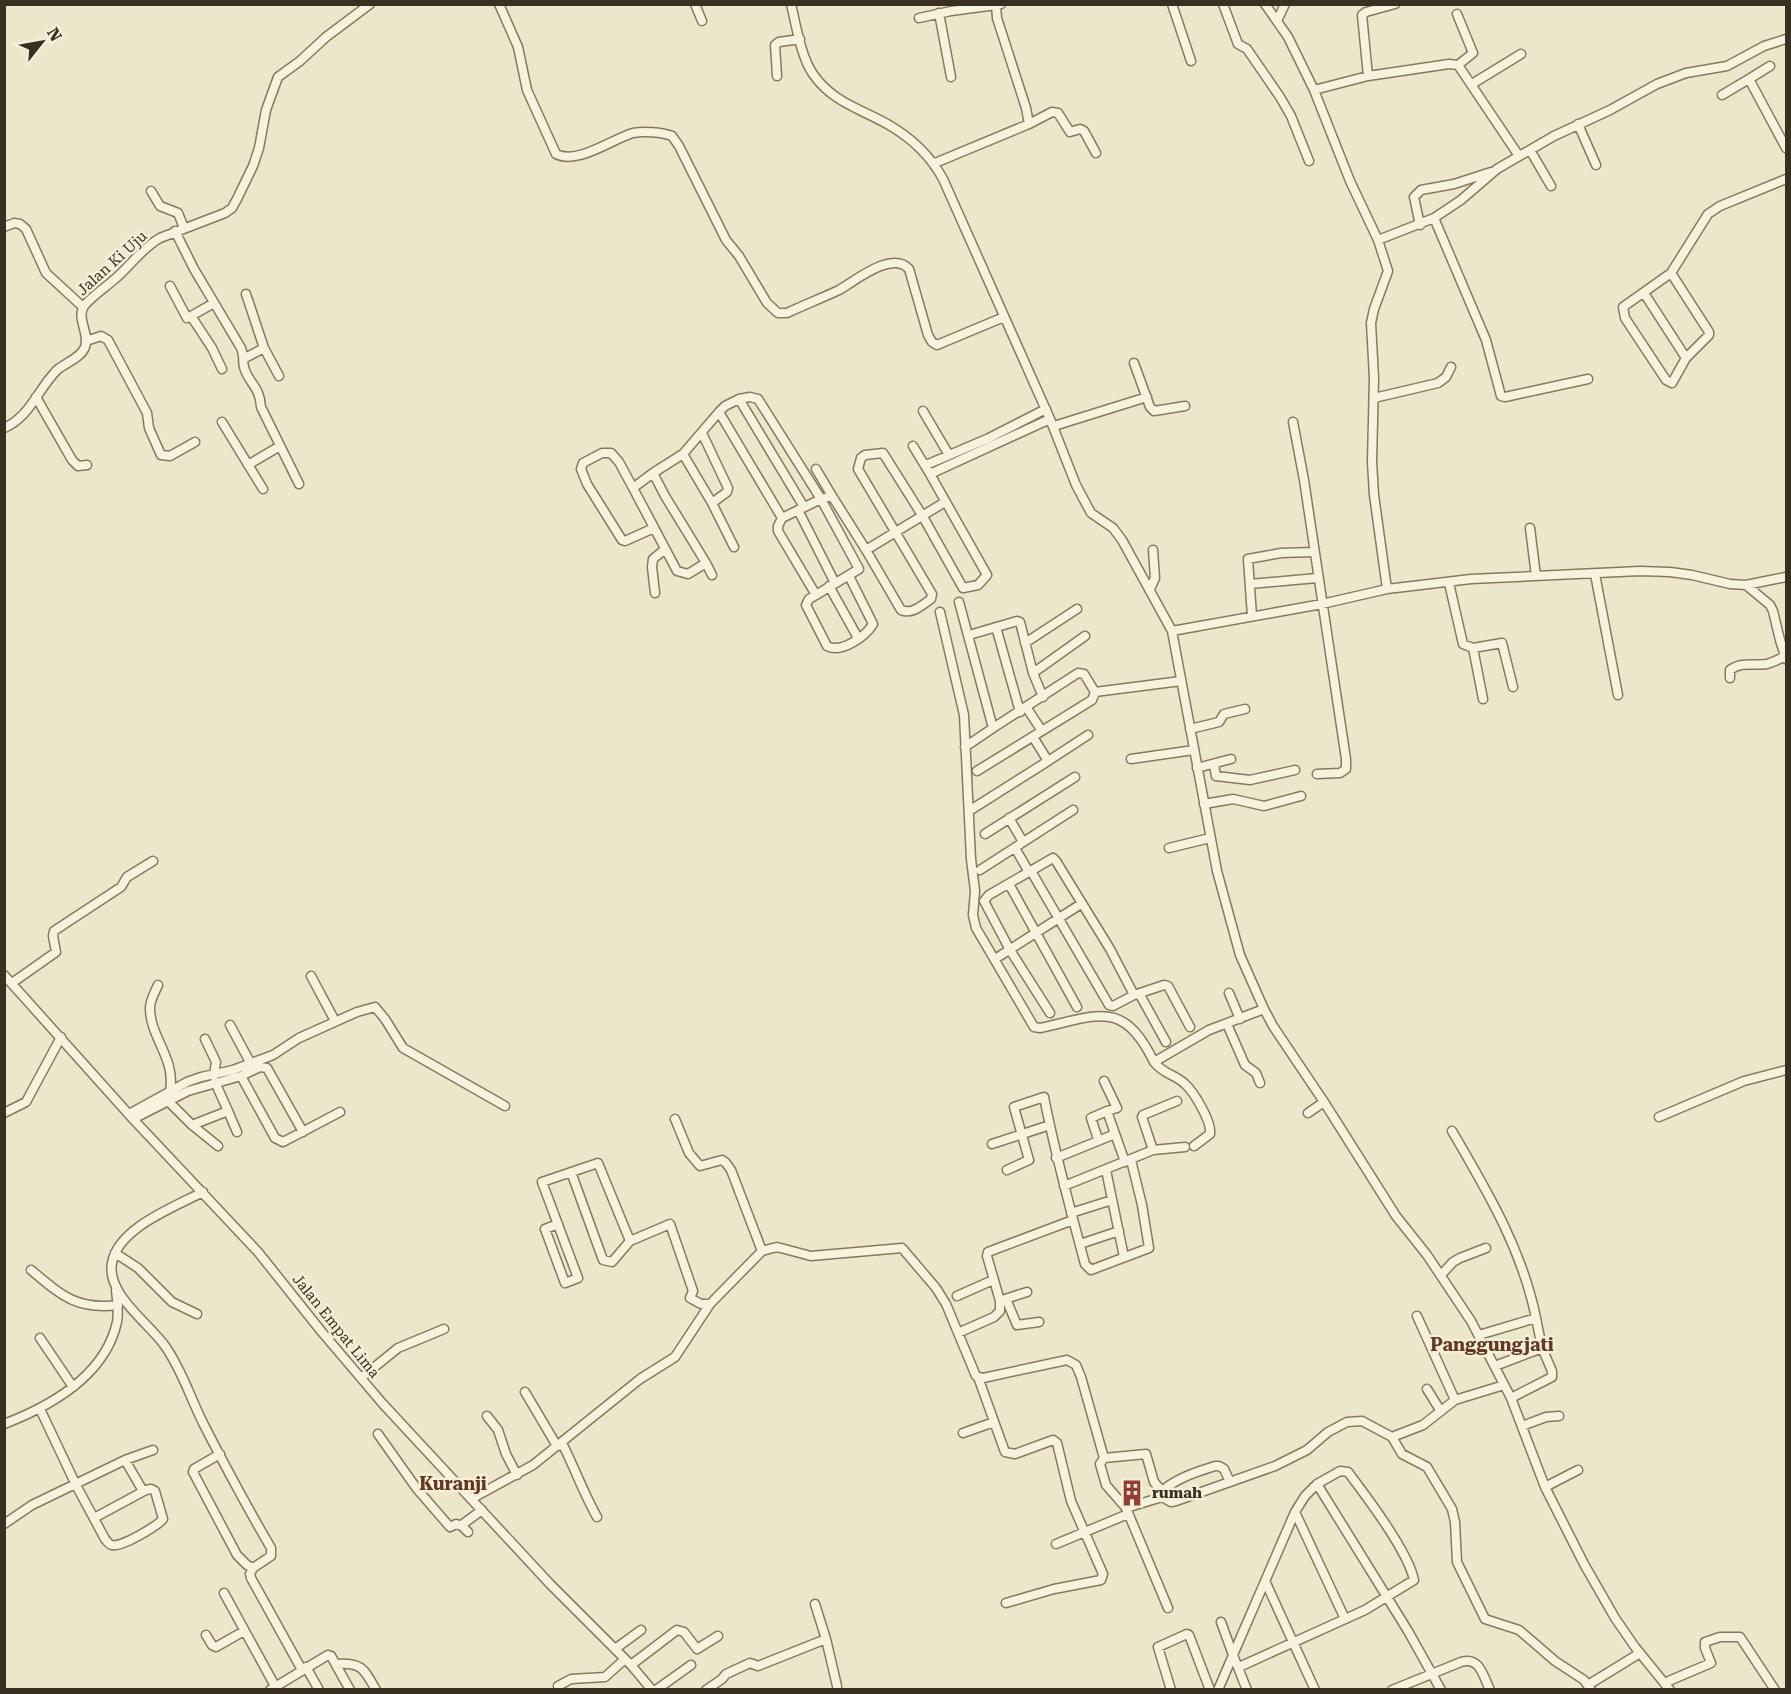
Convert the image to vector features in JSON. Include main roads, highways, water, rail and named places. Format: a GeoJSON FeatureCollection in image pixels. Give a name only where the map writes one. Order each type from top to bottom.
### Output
{"type":"FeatureCollection","features":[{"type":"Feature","properties":{"kind":"place","name":"rumah"},"geometry":{"type":"Point","coordinates":[1132,1493]}},
{"type":"Feature","properties":{"kind":"district","name":"Panggungjati"},"geometry":{"type":"Point","coordinates":[1492,1344]}},
{"type":"Feature","properties":{"kind":"district","name":"Kuranji"},"geometry":{"type":"Point","coordinates":[453,1483]}}]}
